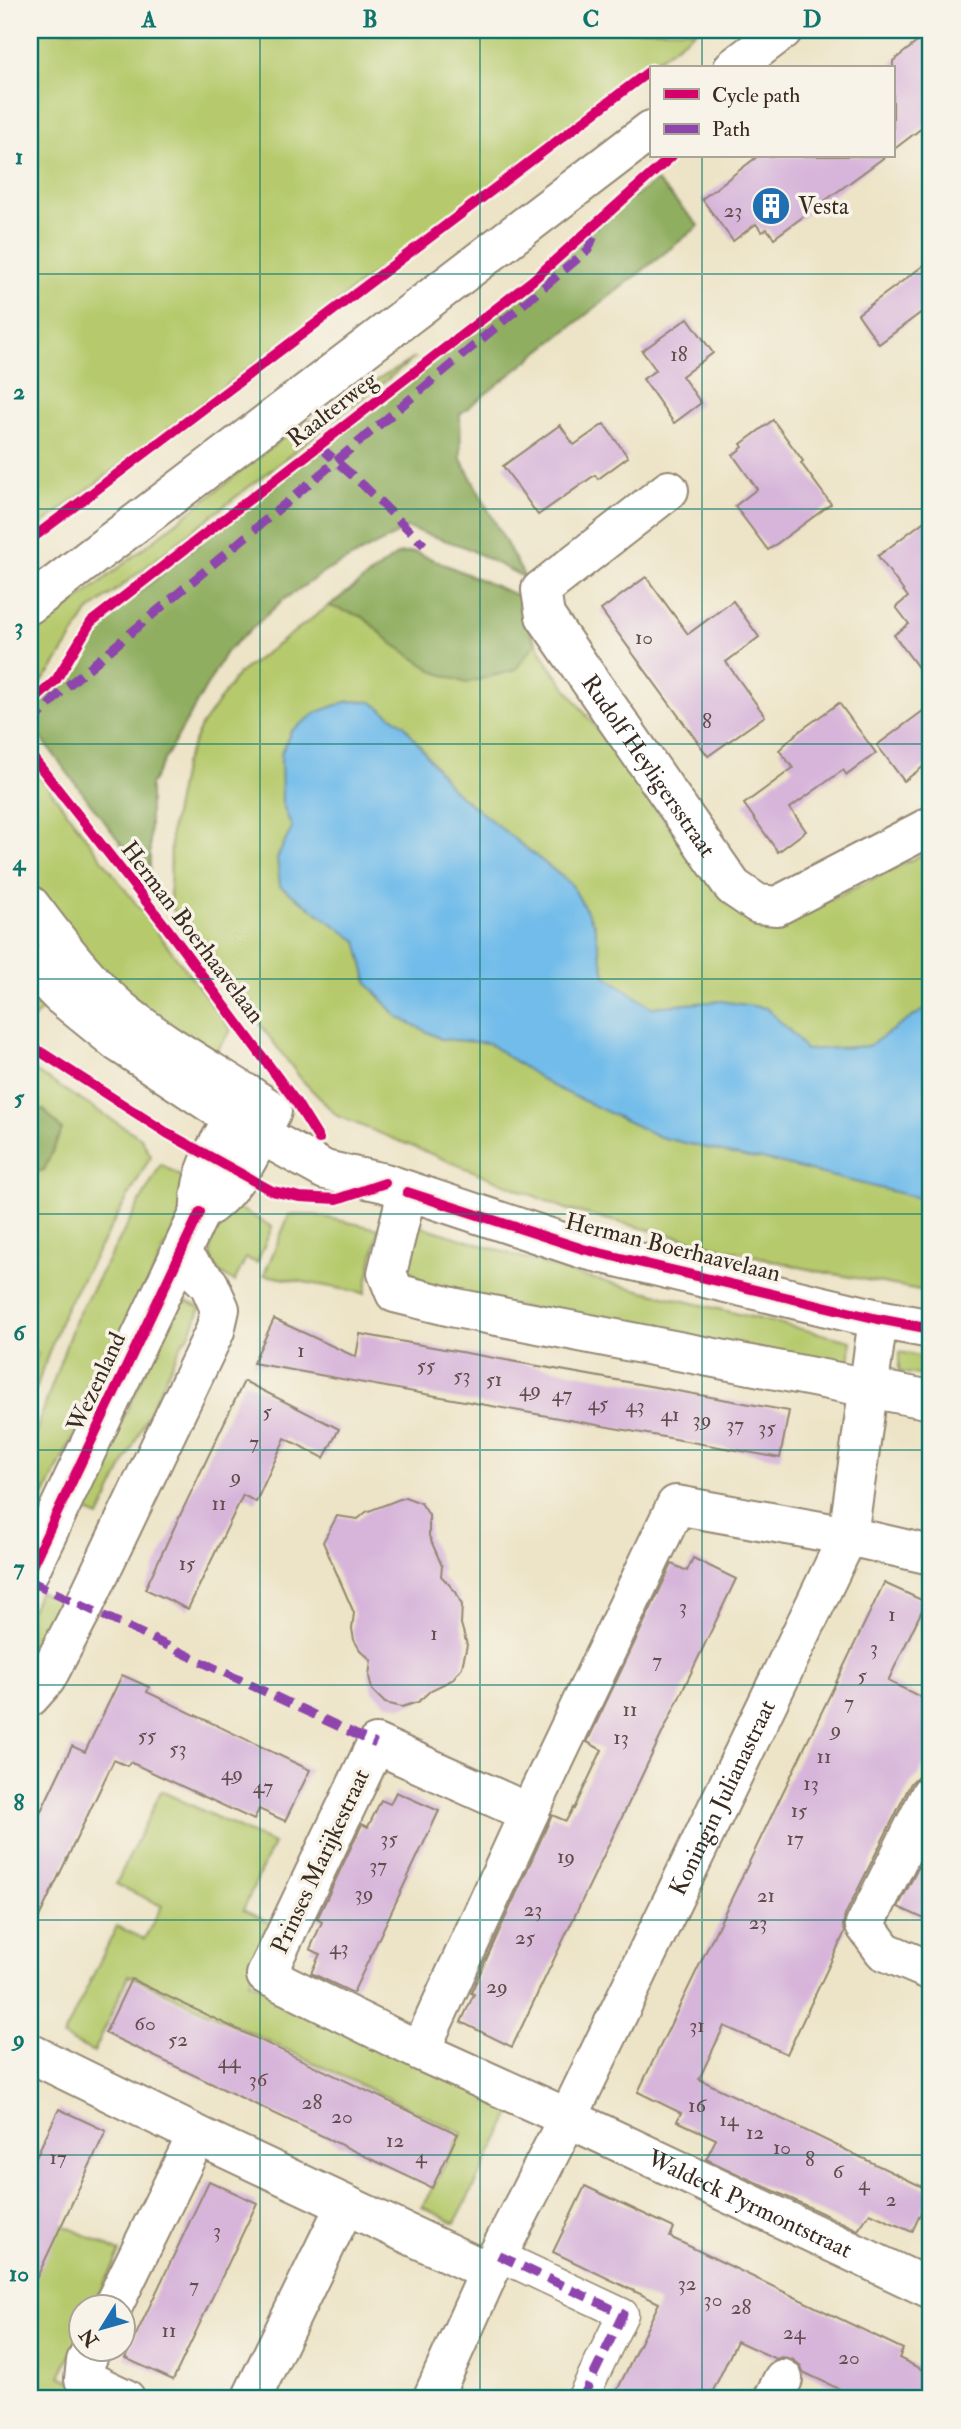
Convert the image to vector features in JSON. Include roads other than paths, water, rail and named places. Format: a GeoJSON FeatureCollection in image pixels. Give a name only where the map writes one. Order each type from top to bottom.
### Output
{"type":"FeatureCollection","features":[{"type":"Feature","properties":{"kind":"street"},"geometry":{"type":"LineString","coordinates":[[736,66],[783,30]]}},
{"type":"Feature","properties":{"kind":"street","name":"Raalterweg"},"geometry":{"type":"LineString","coordinates":[[30,604],[650,131]]}},
{"type":"Feature","properties":{"kind":"street","name":"Rudolf Heyligersstraat"},"geometry":{"type":"LineString","coordinates":[[669,490],[541,590],[545,616],[733,887],[758,904],[777,905],[931,826]]}},
{"type":"Feature","properties":{"kind":"street","name":"Herman Boerhaavelaan"},"geometry":{"type":"LineString","coordinates":[[30,905],[76,965],[121,1009],[174,1048],[254,1115]]}},
{"type":"Feature","properties":{"kind":"street","name":"Herman Boerhaavelaan"},"geometry":{"type":"LineString","coordinates":[[30,964],[60,995],[119,1043],[396,1188],[583,1249],[878,1319],[931,1329]]}},
{"type":"Feature","properties":{"kind":"street","name":"Wezenland"},"geometry":{"type":"LineString","coordinates":[[30,1570],[200,1213],[215,1204],[230,1187],[254,1115]]}},
{"type":"Feature","properties":{"kind":"street"},"geometry":{"type":"LineString","coordinates":[[396,1188],[387,1273],[395,1293],[456,1308],[931,1400]]}},
{"type":"Feature","properties":{"kind":"street"},"geometry":{"type":"LineString","coordinates":[[30,1697],[46,1679],[84,1606],[215,1331],[219,1309],[209,1284],[179,1255]]}},
{"type":"Feature","properties":{"kind":"street","name":"Koningin Julianastraat"},"geometry":{"type":"LineString","coordinates":[[432,2399],[494,2264],[568,2118],[848,1536],[878,1319]]}},
{"type":"Feature","properties":{"kind":"street"},"geometry":{"type":"LineString","coordinates":[[420,2051],[529,1813],[676,1505],[848,1536],[931,1555]]}},
{"type":"Feature","properties":{"kind":"street","name":"Prinses Marijkestraat"},"geometry":{"type":"LineString","coordinates":[[529,1813],[376,1744],[266,1975],[420,2051],[568,2118]]}},
{"type":"Feature","properties":{"kind":"street"},"geometry":{"type":"LineString","coordinates":[[930,1799],[865,1925],[884,1951],[931,1971]]}},
{"type":"Feature","properties":{"kind":"street"},"geometry":{"type":"LineString","coordinates":[[30,2053],[345,2206],[623,2314],[582,2399]]}},
{"type":"Feature","properties":{"kind":"street","name":"Waldeck Pyrmontstraat"},"geometry":{"type":"LineString","coordinates":[[568,2118],[927,2276]]}},
{"type":"Feature","properties":{"kind":"street"},"geometry":{"type":"LineString","coordinates":[[120,2292],[197,2135]]}},
{"type":"Feature","properties":{"kind":"street"},"geometry":{"type":"LineString","coordinates":[[251,2399],[345,2206]]}},
{"type":"Feature","properties":{"kind":"street"},"geometry":{"type":"LineString","coordinates":[[86,2362],[84,2379],[126,2399]]}},
{"type":"Feature","properties":{"kind":"water"},"geometry":{"type":"Polygon","coordinates":[[[348,701],[372,702],[404,725],[453,790],[571,884],[594,924],[605,975],[651,1007],[721,1001],[766,1008],[795,1036],[805,1050],[868,1046],[931,1005],[931,1201],[660,1137],[550,1085],[488,1043],[441,1039],[398,1017],[368,984],[357,941],[280,886],[277,858],[292,828],[282,803],[281,754],[291,731],[318,712],[348,701]]]}},
{"type":"Feature","properties":{"kind":"place","name":"Vesta"},"geometry":{"type":"Point","coordinates":[771,206]}}]}
